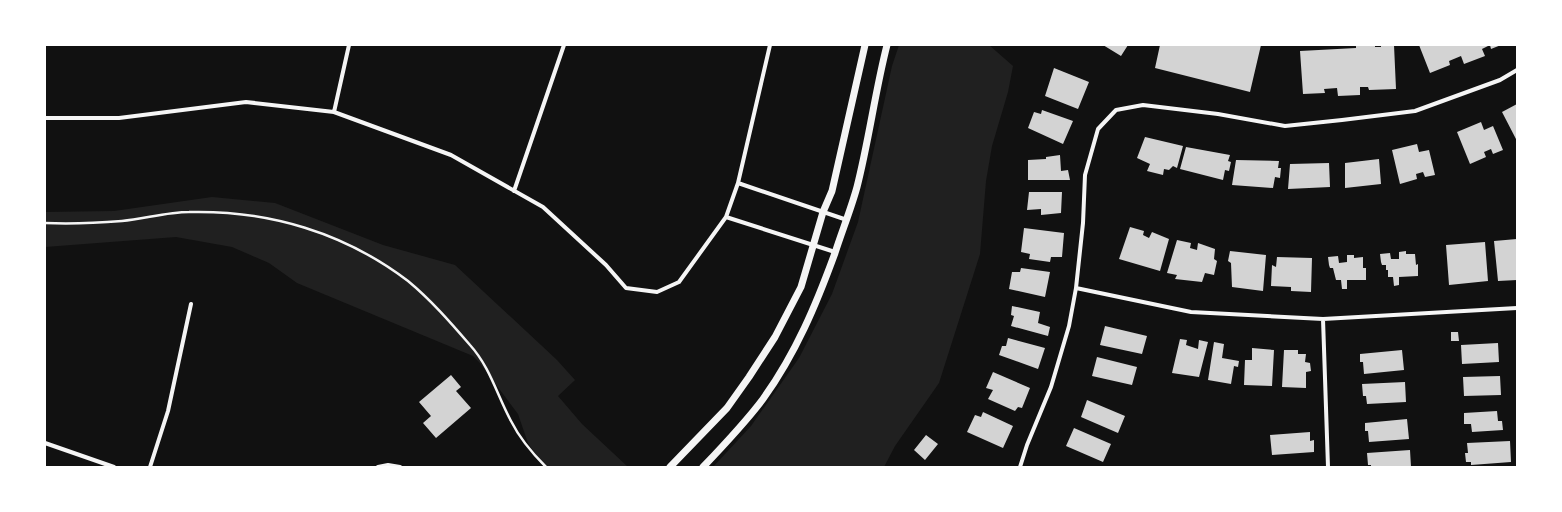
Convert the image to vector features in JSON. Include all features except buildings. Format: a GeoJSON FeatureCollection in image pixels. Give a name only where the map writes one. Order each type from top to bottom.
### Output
{"type":"FeatureCollection","features":[{"type":"Feature","properties":{"kind":"street"},"geometry":{"type":"LineString","coordinates":[[334,112],[349,45]]}},
{"type":"Feature","properties":{"kind":"street"},"geometry":{"type":"LineString","coordinates":[[514,191],[564,45]]}},
{"type":"Feature","properties":{"kind":"street"},"geometry":{"type":"LineString","coordinates":[[45,118],[119,118],[246,102],[334,112],[451,155],[543,207],[606,265],[626,288],[657,292],[679,282],[726,216],[738,183],[770,45]]}},
{"type":"Feature","properties":{"kind":"street"},"geometry":{"type":"LineString","coordinates":[[670,467],[723,412],[749,377],[786,316],[801,287],[823,212],[832,191],[865,45]]}},
{"type":"Feature","properties":{"kind":"street"},"geometry":{"type":"LineString","coordinates":[[703,467],[748,418],[763,398],[792,354],[814,310],[847,220],[857,186],[879,75],[887,45]]}},
{"type":"Feature","properties":{"kind":"street"},"geometry":{"type":"LineString","coordinates":[[1020,467],[1027,445],[1051,387],[1069,326],[1076,288],[1083,223],[1085,175],[1098,128],[1116,110],[1143,105],[1218,114],[1285,126],[1415,111],[1500,80],[1517,70]]}},
{"type":"Feature","properties":{"kind":"street"},"geometry":{"type":"LineString","coordinates":[[738,183],[847,220]]}},
{"type":"Feature","properties":{"kind":"street"},"geometry":{"type":"LineString","coordinates":[[726,216],[835,252]]}},
{"type":"Feature","properties":{"kind":"street"},"geometry":{"type":"LineString","coordinates":[[1076,288],[1190,312],[1323,319],[1517,308]]}},
{"type":"Feature","properties":{"kind":"street"},"geometry":{"type":"LineString","coordinates":[[150,467],[168,411],[191,304]]}},
{"type":"Feature","properties":{"kind":"street"},"geometry":{"type":"LineString","coordinates":[[1323,319],[1328,467]]}},
{"type":"Feature","properties":{"kind":"street"},"geometry":{"type":"LineString","coordinates":[[45,443],[114,467]]}},
{"type":"Feature","properties":{"kind":"street"},"geometry":{"type":"LineString","coordinates":[[378,467],[388,465],[400,467]]}},
{"type":"Feature","properties":{"kind":"path"},"geometry":{"type":"LineString","coordinates":[[45,223],[62,224],[122,221],[188,212],[234,213],[279,221],[317,231],[368,254],[409,282],[447,317],[480,357],[511,421],[526,446],[546,467]]}},
{"type":"Feature","properties":{"kind":"shaded area"},"geometry":{"type":"Polygon","coordinates":[[[899,45],[989,45],[1013,66],[1008,92],[992,146],[986,181],[980,254],[939,383],[895,446],[884,467],[713,467],[751,426],[799,358],[832,294],[858,222],[892,66],[899,45]]]}},
{"type":"Feature","properties":{"kind":"shaded area"},"geometry":{"type":"Polygon","coordinates":[[[212,197],[275,203],[383,245],[455,265],[557,360],[575,380],[558,396],[582,424],[628,467],[544,467],[528,443],[518,414],[473,356],[297,283],[269,263],[232,247],[176,237],[45,247],[45,212],[114,211],[212,197]]]}}]}
